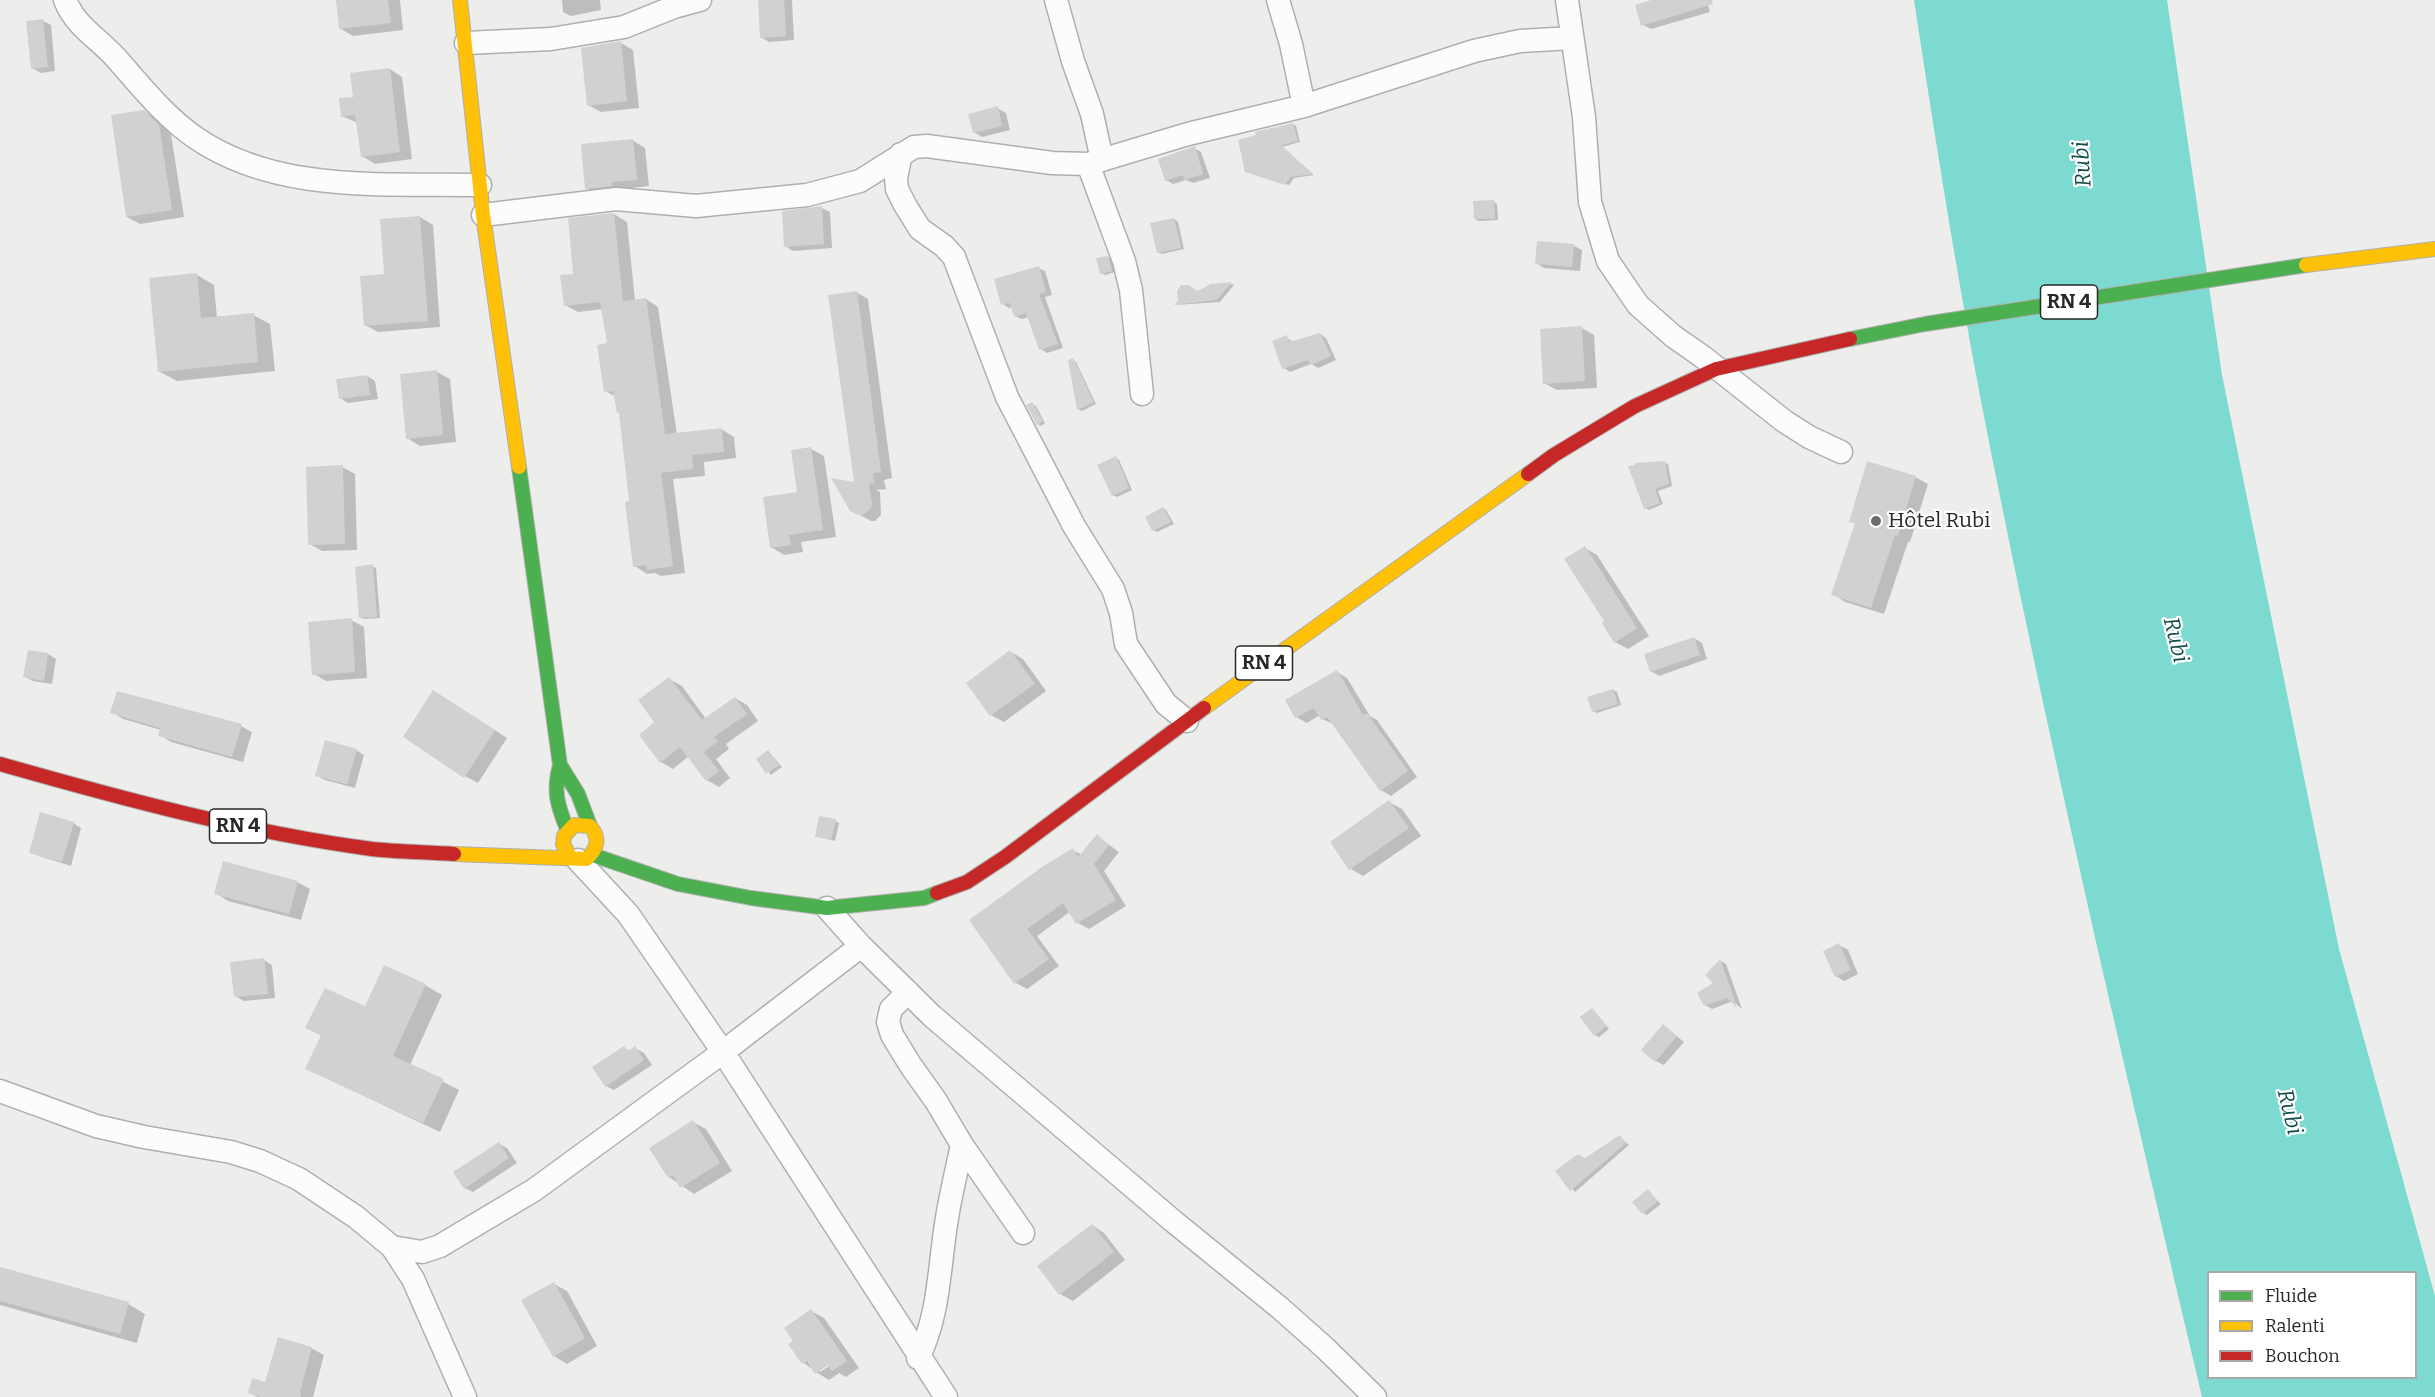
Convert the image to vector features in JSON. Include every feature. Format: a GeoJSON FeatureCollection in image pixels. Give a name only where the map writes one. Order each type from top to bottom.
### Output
{"type":"FeatureCollection","features":[{"type":"Feature","properties":{"kind":"main road"},"geometry":{"type":"LineString","coordinates":[[460,0],[483,215],[560,765],[555,783],[557,804],[565,832],[562,844],[580,857],[597,848],[598,840],[590,826],[581,797],[572,780],[560,765]]}},
{"type":"Feature","properties":{"kind":"main road","name":"RN 4"},"geometry":{"type":"LineString","coordinates":[[0,764],[156,808],[266,832],[374,849],[518,858],[580,857],[678,884],[751,898],[827,908],[924,898],[967,882],[1005,857],[1282,650],[1554,455],[1635,406],[1716,369],[1925,324],[2341,260],[2435,249]]}},
{"type":"Feature","properties":{"kind":"main road"},"geometry":{"type":"LineString","coordinates":[[546,835],[565,832],[574,825],[590,826]]}},
{"type":"Feature","properties":{"kind":"main road","name":"RN 4"},"geometry":{"type":"LineString","coordinates":[[482,855],[508,844]]}},
{"type":"Feature","properties":{"kind":"street"},"geometry":{"type":"LineString","coordinates":[[65,0],[71,14],[87,33],[114,56],[153,99],[194,137],[224,156],[276,173],[330,182],[480,185]]}},
{"type":"Feature","properties":{"kind":"street"},"geometry":{"type":"LineString","coordinates":[[466,43],[552,39],[624,27],[674,7],[700,0]]}},
{"type":"Feature","properties":{"kind":"street"},"geometry":{"type":"LineString","coordinates":[[1056,0],[1073,61],[1092,114],[1095,162],[1131,290],[1142,394]]}},
{"type":"Feature","properties":{"kind":"street"},"geometry":{"type":"LineString","coordinates":[[1278,0],[1291,44],[1304,106]]}},
{"type":"Feature","properties":{"kind":"street"},"geometry":{"type":"LineString","coordinates":[[1567,0],[1584,117],[1590,202],[1608,261],[1638,305],[1672,336],[1703,357],[1784,421],[1809,437],[1841,452]]}},
{"type":"Feature","properties":{"kind":"street"},"geometry":{"type":"LineString","coordinates":[[483,215],[616,199],[696,206],[807,195],[860,181],[914,147],[927,146],[1052,163],[1095,162],[1188,134],[1304,106],[1474,51],[1520,41],[1572,38]]}},
{"type":"Feature","properties":{"kind":"street"},"geometry":{"type":"LineString","coordinates":[[897,189],[897,169],[901,154]]}},
{"type":"Feature","properties":{"kind":"street"},"geometry":{"type":"LineString","coordinates":[[860,181],[887,183],[897,189],[920,229],[944,246],[954,257],[1007,397],[1074,526],[1113,589],[1119,606],[1126,644],[1166,704],[1187,722]]}},
{"type":"Feature","properties":{"kind":"street"},"geometry":{"type":"LineString","coordinates":[[580,857],[628,914],[723,1052],[918,1358],[946,1397]]}},
{"type":"Feature","properties":{"kind":"street"},"geometry":{"type":"LineString","coordinates":[[827,908],[861,946],[932,1016],[1173,1221],[1280,1308],[1326,1348],[1375,1397]]}},
{"type":"Feature","properties":{"kind":"street"},"geometry":{"type":"LineString","coordinates":[[392,1247],[422,1252],[453,1240],[534,1190],[723,1052],[861,946]]}},
{"type":"Feature","properties":{"kind":"street"},"geometry":{"type":"LineString","coordinates":[[908,992],[891,1009],[888,1022],[892,1035],[962,1145],[1023,1233]]}},
{"type":"Feature","properties":{"kind":"street"},"geometry":{"type":"LineString","coordinates":[[0,1091],[96,1126],[231,1152],[260,1161],[299,1179],[356,1217],[392,1247],[413,1279],[465,1397]]}},
{"type":"Feature","properties":{"kind":"street"},"geometry":{"type":"LineString","coordinates":[[918,1358],[928,1339],[933,1320],[947,1218],[962,1145]]}},
{"type":"Feature","properties":{"kind":"street"},"geometry":{"type":"LineString","coordinates":[[413,1279],[422,1252]]}},
{"type":"Feature","properties":{"kind":"water","name":"Rubi"},"geometry":{"type":"Polygon","coordinates":[[[1914,0],[2167,0],[2222,375],[2339,949],[2435,1296],[2435,1397],[2202,1397],[2092,926],[2040,689],[1991,452],[1950,226],[1914,0]]]}},
{"type":"Feature","properties":{"kind":"building"},"geometry":{"type":"Polygon","coordinates":[[[336,0],[388,0],[391,23],[339,29],[336,0]]]}},
{"type":"Feature","properties":{"kind":"building"},"geometry":{"type":"Polygon","coordinates":[[[758,0],[784,0],[786,36],[760,38],[758,0]]]}},
{"type":"Feature","properties":{"kind":"building"},"geometry":{"type":"Polygon","coordinates":[[[1651,0],[1712,0],[1713,4],[1641,26],[1635,5],[1651,0]]]}},
{"type":"Feature","properties":{"kind":"building"},"geometry":{"type":"Polygon","coordinates":[[[43,19],[48,67],[31,69],[26,21],[43,19]]]}},
{"type":"Feature","properties":{"kind":"building"},"geometry":{"type":"Polygon","coordinates":[[[621,41],[627,101],[587,106],[581,48],[621,41]]]}},
{"type":"Feature","properties":{"kind":"building"},"geometry":{"type":"Polygon","coordinates":[[[390,68],[400,152],[361,157],[355,115],[341,117],[339,98],[353,97],[350,73],[390,68]]]}},
{"type":"Feature","properties":{"kind":"building"},"geometry":{"type":"Polygon","coordinates":[[[998,106],[1002,126],[973,133],[968,114],[998,106]]]}},
{"type":"Feature","properties":{"kind":"building"},"geometry":{"type":"Polygon","coordinates":[[[144,110],[159,125],[172,210],[126,217],[111,115],[144,110]]]}},
{"type":"Feature","properties":{"kind":"building"},"geometry":{"type":"Polygon","coordinates":[[[1293,123],[1298,141],[1281,145],[1313,174],[1290,177],[1285,185],[1245,172],[1238,140],[1256,135],[1255,132],[1293,123]]]}},
{"type":"Feature","properties":{"kind":"building"},"geometry":{"type":"Polygon","coordinates":[[[633,139],[637,180],[611,182],[612,186],[585,189],[581,144],[633,139]]]}},
{"type":"Feature","properties":{"kind":"building"},"geometry":{"type":"Polygon","coordinates":[[[1195,146],[1203,174],[1184,180],[1183,175],[1165,181],[1158,159],[1195,146]]]}},
{"type":"Feature","properties":{"kind":"building"},"geometry":{"type":"Polygon","coordinates":[[[1494,200],[1495,219],[1474,219],[1473,201],[1494,200]]]}},
{"type":"Feature","properties":{"kind":"building"},"geometry":{"type":"Polygon","coordinates":[[[822,206],[824,244],[784,247],[782,211],[822,206]]]}},
{"type":"Feature","properties":{"kind":"building"},"geometry":{"type":"Polygon","coordinates":[[[614,213],[623,301],[646,298],[665,434],[722,428],[724,452],[692,455],[693,469],[661,473],[673,566],[647,570],[646,565],[633,567],[625,502],[629,501],[619,413],[617,413],[613,391],[604,392],[597,345],[607,343],[600,302],[564,306],[560,275],[573,274],[568,218],[614,213]]]}},
{"type":"Feature","properties":{"kind":"building"},"geometry":{"type":"Polygon","coordinates":[[[420,216],[428,321],[364,326],[360,276],[384,274],[380,219],[420,216]]]}},
{"type":"Feature","properties":{"kind":"building"},"geometry":{"type":"Polygon","coordinates":[[[1174,218],[1181,248],[1157,253],[1150,223],[1174,218]]]}},
{"type":"Feature","properties":{"kind":"building"},"geometry":{"type":"Polygon","coordinates":[[[1537,241],[1574,244],[1572,267],[1535,264],[1537,241]]]}},
{"type":"Feature","properties":{"kind":"building"},"geometry":{"type":"Polygon","coordinates":[[[1108,256],[1112,271],[1100,274],[1096,258],[1108,256]]]}},
{"type":"Feature","properties":{"kind":"building"},"geometry":{"type":"Polygon","coordinates":[[[1039,266],[1046,292],[1039,294],[1058,344],[1039,350],[1026,313],[1014,317],[1010,303],[1001,305],[994,279],[1039,266]]]}},
{"type":"Feature","properties":{"kind":"building"},"geometry":{"type":"Polygon","coordinates":[[[197,273],[201,318],[254,313],[258,362],[158,372],[149,278],[197,273]]]}},
{"type":"Feature","properties":{"kind":"building"},"geometry":{"type":"Polygon","coordinates":[[[1232,282],[1216,300],[1174,305],[1178,301],[1177,291],[1181,285],[1189,285],[1197,291],[1211,284],[1232,282]]]}},
{"type":"Feature","properties":{"kind":"building"},"geometry":{"type":"Polygon","coordinates":[[[857,291],[881,472],[873,473],[874,483],[867,484],[869,484],[872,504],[863,515],[850,511],[831,478],[854,482],[828,295],[857,291]]]}},
{"type":"Feature","properties":{"kind":"building"},"geometry":{"type":"Polygon","coordinates":[[[1582,326],[1585,381],[1543,384],[1540,329],[1582,326]]]}},
{"type":"Feature","properties":{"kind":"building"},"geometry":{"type":"Polygon","coordinates":[[[1320,333],[1331,356],[1311,365],[1308,360],[1282,369],[1272,341],[1287,335],[1289,342],[1320,333]]]}},
{"type":"Feature","properties":{"kind":"building"},"geometry":{"type":"Polygon","coordinates":[[[1073,358],[1094,402],[1077,410],[1068,360],[1073,358]]]}},
{"type":"Feature","properties":{"kind":"building"},"geometry":{"type":"Polygon","coordinates":[[[437,370],[443,435],[406,439],[400,374],[437,370]]]}},
{"type":"Feature","properties":{"kind":"building"},"geometry":{"type":"Polygon","coordinates":[[[367,375],[370,395],[339,399],[336,379],[367,375]]]}},
{"type":"Feature","properties":{"kind":"building"},"geometry":{"type":"Polygon","coordinates":[[[1032,402],[1043,421],[1037,425],[1026,405],[1032,402]]]}},
{"type":"Feature","properties":{"kind":"building"},"geometry":{"type":"Polygon","coordinates":[[[811,447],[823,530],[789,535],[791,545],[770,548],[763,497],[797,492],[791,450],[811,447]]]}},
{"type":"Feature","properties":{"kind":"building"},"geometry":{"type":"Polygon","coordinates":[[[1116,456],[1129,488],[1112,496],[1097,465],[1116,456]]]}},
{"type":"Feature","properties":{"kind":"building"},"geometry":{"type":"Polygon","coordinates":[[[1665,461],[1669,484],[1655,489],[1660,503],[1644,509],[1628,466],[1635,465],[1635,463],[1665,461]]]}},
{"type":"Feature","properties":{"kind":"building"},"geometry":{"type":"Polygon","coordinates":[[[1867,461],[1916,476],[1898,536],[1895,535],[1871,608],[1831,595],[1855,523],[1849,522],[1867,461]]]}},
{"type":"Feature","properties":{"kind":"building"},"geometry":{"type":"Polygon","coordinates":[[[343,465],[345,544],[308,545],[306,467],[343,465]]]}},
{"type":"Feature","properties":{"kind":"building"},"geometry":{"type":"Polygon","coordinates":[[[1163,507],[1171,522],[1152,531],[1145,517],[1163,507]]]}},
{"type":"Feature","properties":{"kind":"building"},"geometry":{"type":"Polygon","coordinates":[[[1585,546],[1637,628],[1614,643],[1602,623],[1604,621],[1564,559],[1585,546]]]}},
{"type":"Feature","properties":{"kind":"building"},"geometry":{"type":"Polygon","coordinates":[[[373,564],[377,617],[359,618],[355,567],[373,564]]]}},
{"type":"Feature","properties":{"kind":"building"},"geometry":{"type":"Polygon","coordinates":[[[352,618],[355,672],[312,675],[308,622],[352,618]]]}},
{"type":"Feature","properties":{"kind":"building"},"geometry":{"type":"Polygon","coordinates":[[[1694,637],[1700,655],[1650,672],[1644,654],[1694,637]]]}},
{"type":"Feature","properties":{"kind":"building"},"geometry":{"type":"Polygon","coordinates":[[[28,650],[48,653],[44,681],[23,677],[28,650]]]}},
{"type":"Feature","properties":{"kind":"building"},"geometry":{"type":"Polygon","coordinates":[[[1010,650],[1035,684],[990,716],[966,683],[1010,650]]]}},
{"type":"Feature","properties":{"kind":"building"},"geometry":{"type":"Polygon","coordinates":[[[1337,670],[1363,715],[1367,713],[1408,771],[1380,791],[1327,717],[1321,720],[1314,708],[1295,718],[1285,700],[1337,670]]]}},
{"type":"Feature","properties":{"kind":"building"},"geometry":{"type":"Polygon","coordinates":[[[669,677],[702,720],[735,697],[747,714],[714,737],[718,741],[704,752],[719,771],[706,781],[680,747],[660,763],[639,735],[654,722],[638,700],[669,677]]]}},
{"type":"Feature","properties":{"kind":"building"},"geometry":{"type":"Polygon","coordinates":[[[1613,689],[1618,704],[1592,712],[1587,697],[1613,689]]]}},
{"type":"Feature","properties":{"kind":"building"},"geometry":{"type":"Polygon","coordinates":[[[433,690],[495,730],[464,778],[403,737],[433,690]]]}},
{"type":"Feature","properties":{"kind":"building"},"geometry":{"type":"Polygon","coordinates":[[[117,691],[242,724],[232,757],[158,736],[160,728],[110,713],[117,691]]]}},
{"type":"Feature","properties":{"kind":"building"},"geometry":{"type":"Polygon","coordinates":[[[325,740],[357,749],[347,784],[315,776],[325,740]]]}},
{"type":"Feature","properties":{"kind":"building"},"geometry":{"type":"Polygon","coordinates":[[[768,750],[779,765],[766,774],[756,759],[768,750]]]}},
{"type":"Feature","properties":{"kind":"building"},"geometry":{"type":"Polygon","coordinates":[[[1389,800],[1409,828],[1349,870],[1330,842],[1389,800]]]}},
{"type":"Feature","properties":{"kind":"building"},"geometry":{"type":"Polygon","coordinates":[[[40,812],[74,822],[62,862],[29,853],[40,812]]]}},
{"type":"Feature","properties":{"kind":"building"},"geometry":{"type":"Polygon","coordinates":[[[819,816],[836,819],[831,840],[815,837],[819,816]]]}},
{"type":"Feature","properties":{"kind":"building"},"geometry":{"type":"Polygon","coordinates":[[[1097,834],[1109,845],[1094,864],[1116,900],[1076,924],[1063,903],[1027,929],[1049,959],[1014,984],[969,920],[1042,867],[1073,848],[1078,857],[1097,834]]]}},
{"type":"Feature","properties":{"kind":"building"},"geometry":{"type":"Polygon","coordinates":[[[223,861],[298,881],[289,914],[214,894],[223,861]]]}},
{"type":"Feature","properties":{"kind":"building"},"geometry":{"type":"Polygon","coordinates":[[[1839,943],[1851,970],[1835,977],[1823,951],[1839,943]]]}},
{"type":"Feature","properties":{"kind":"building"},"geometry":{"type":"Polygon","coordinates":[[[264,958],[268,994],[234,997],[230,962],[264,958]]]}},
{"type":"Feature","properties":{"kind":"building"},"geometry":{"type":"Polygon","coordinates":[[[1720,959],[1737,1008],[1727,998],[1704,1006],[1697,993],[1713,983],[1705,975],[1720,959]]]}},
{"type":"Feature","properties":{"kind":"building"},"geometry":{"type":"Polygon","coordinates":[[[384,965],[426,984],[393,1056],[444,1079],[423,1123],[305,1069],[321,1035],[305,1028],[325,988],[365,1006],[384,965]]]}},
{"type":"Feature","properties":{"kind":"building"},"geometry":{"type":"Polygon","coordinates":[[[1592,1008],[1607,1026],[1594,1036],[1580,1017],[1592,1008]]]}},
{"type":"Feature","properties":{"kind":"building"},"geometry":{"type":"Polygon","coordinates":[[[1663,1024],[1677,1036],[1655,1062],[1641,1050],[1663,1024]]]}},
{"type":"Feature","properties":{"kind":"building"},"geometry":{"type":"Polygon","coordinates":[[[624,1046],[628,1051],[635,1046],[644,1060],[605,1087],[592,1067],[624,1046]]]}},
{"type":"Feature","properties":{"kind":"building"},"geometry":{"type":"Polygon","coordinates":[[[693,1120],[720,1163],[680,1188],[673,1175],[668,1178],[649,1148],[693,1120]]]}},
{"type":"Feature","properties":{"kind":"building"},"geometry":{"type":"Polygon","coordinates":[[[1620,1135],[1626,1143],[1570,1191],[1555,1171],[1578,1154],[1585,1158],[1620,1135]]]}},
{"type":"Feature","properties":{"kind":"building"},"geometry":{"type":"Polygon","coordinates":[[[499,1142],[509,1158],[464,1189],[453,1172],[499,1142]]]}},
{"type":"Feature","properties":{"kind":"building"},"geometry":{"type":"Polygon","coordinates":[[[1648,1189],[1658,1201],[1642,1214],[1632,1202],[1648,1189]]]}},
{"type":"Feature","properties":{"kind":"building"},"geometry":{"type":"Polygon","coordinates":[[[1092,1224],[1114,1252],[1059,1295],[1037,1266],[1092,1224]]]}},
{"type":"Feature","properties":{"kind":"building"},"geometry":{"type":"Polygon","coordinates":[[[0,1267],[129,1302],[120,1334],[0,1301],[0,1267]]]}},
{"type":"Feature","properties":{"kind":"building"},"geometry":{"type":"Polygon","coordinates":[[[554,1282],[585,1338],[553,1357],[521,1300],[554,1282]]]}},
{"type":"Feature","properties":{"kind":"building"},"geometry":{"type":"Polygon","coordinates":[[[811,1309],[847,1361],[832,1371],[828,1365],[815,1374],[807,1361],[802,1364],[788,1344],[793,1341],[784,1328],[811,1309]]]}},
{"type":"Feature","properties":{"kind":"building"},"geometry":{"type":"Polygon","coordinates":[[[278,1337],[312,1347],[300,1392],[301,1397],[261,1397],[248,1393],[252,1378],[265,1382],[278,1337]]]}},
{"type":"Feature","properties":{"kind":"traffic: fast"},"geometry":{"type":"LineString","coordinates":[[1850,339],[1925,324],[2306,265]]}},
{"type":"Feature","properties":{"kind":"traffic: fast"},"geometry":{"type":"LineString","coordinates":[[519,467],[560,765],[557,797],[567,829]]}},
{"type":"Feature","properties":{"kind":"traffic: fast"},"geometry":{"type":"LineString","coordinates":[[560,765],[578,794],[590,826]]}},
{"type":"Feature","properties":{"kind":"traffic: fast"},"geometry":{"type":"LineString","coordinates":[[593,855],[678,884],[751,898],[827,908],[924,898],[937,893]]}},
{"type":"Feature","properties":{"kind":"traffic: slow"},"geometry":{"type":"LineString","coordinates":[[460,0],[483,215],[519,467]]}},
{"type":"Feature","properties":{"kind":"traffic: slow"},"geometry":{"type":"LineString","coordinates":[[2306,265],[2435,249]]}},
{"type":"Feature","properties":{"kind":"traffic: slow"},"geometry":{"type":"LineString","coordinates":[[1204,708],[1528,474]]}},
{"type":"Feature","properties":{"kind":"traffic: slow"},"geometry":{"type":"LineString","coordinates":[[454,854],[586,859],[596,843],[590,826],[574,825],[564,836],[563,844],[570,857]]}},
{"type":"Feature","properties":{"kind":"traffic: jam"},"geometry":{"type":"LineString","coordinates":[[1528,474],[1554,455],[1635,406],[1716,369],[1850,339]]}},
{"type":"Feature","properties":{"kind":"traffic: jam"},"geometry":{"type":"LineString","coordinates":[[937,893],[967,882],[1005,857],[1204,708]]}},
{"type":"Feature","properties":{"kind":"traffic: jam"},"geometry":{"type":"LineString","coordinates":[[0,764],[138,802],[231,824],[372,849],[454,854]]}},
{"type":"Feature","properties":{"kind":"place","name":"Hôtel Rubi"},"geometry":{"type":"Point","coordinates":[1876,521]}}]}
